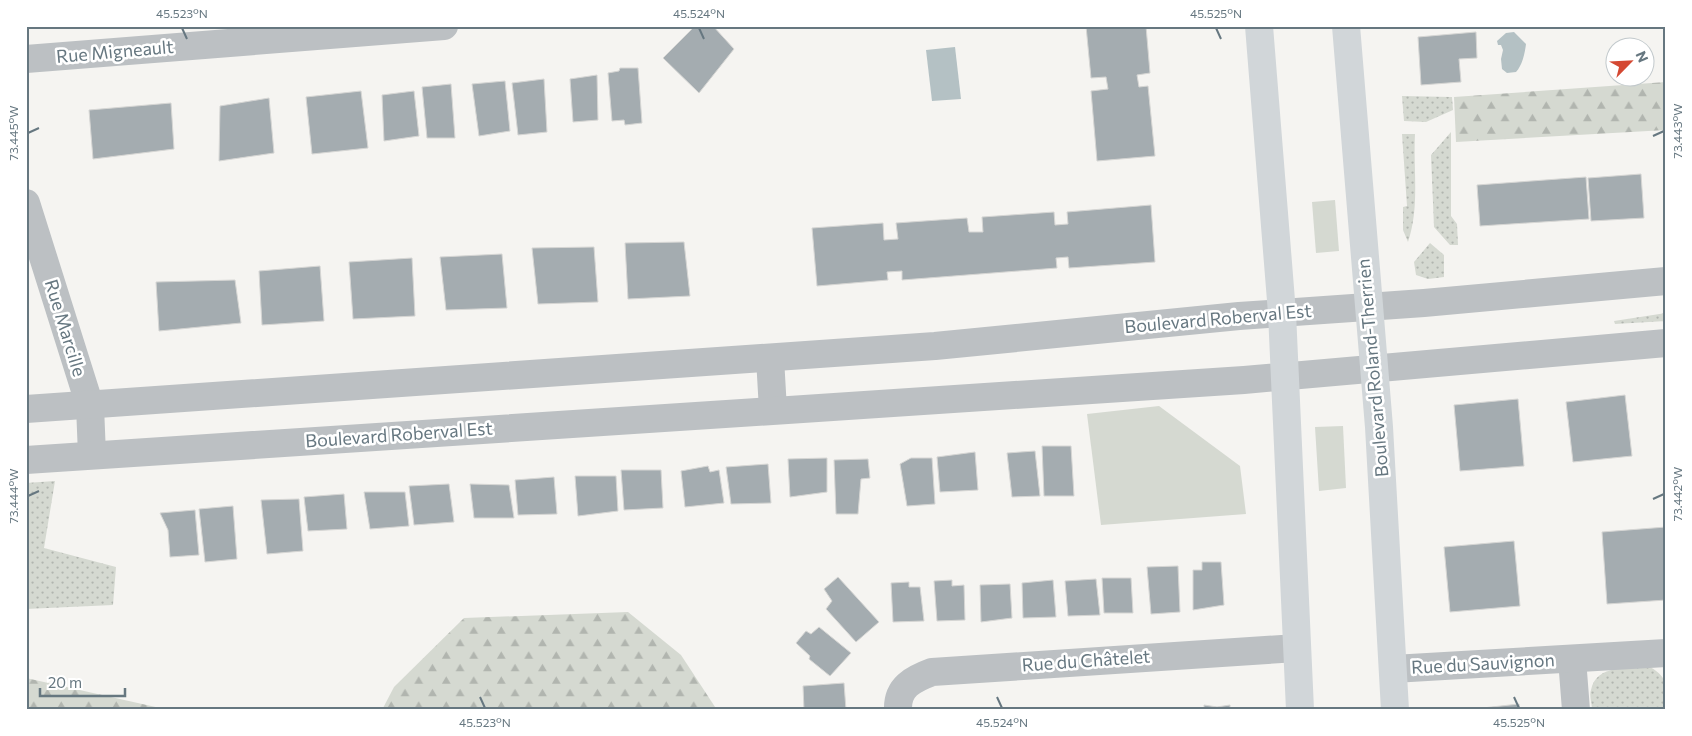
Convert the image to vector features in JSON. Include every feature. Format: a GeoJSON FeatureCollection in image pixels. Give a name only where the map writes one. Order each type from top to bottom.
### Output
{"type":"FeatureCollection","features":[{"type":"Feature","properties":{"kind":"main road"},"geometry":{"type":"LineString","coordinates":[[1259,26],[1286,376],[1300,710]]}},
{"type":"Feature","properties":{"kind":"main road","name":"Boulevard Roland-Therrien"},"geometry":{"type":"LineString","coordinates":[[1346,26],[1374,368],[1395,710]]}},
{"type":"Feature","properties":{"kind":"street","name":"Rue Migneault"},"geometry":{"type":"LineString","coordinates":[[26,59],[342,30],[444,26]]}},
{"type":"Feature","properties":{"kind":"street","name":"Rue Marcille"},"geometry":{"type":"LineString","coordinates":[[26,203],[90,406],[92,455]]}},
{"type":"Feature","properties":{"kind":"street","name":"Boulevard Roberval Est"},"geometry":{"type":"LineString","coordinates":[[26,409],[935,346],[1282,313],[1666,280]]}},
{"type":"Feature","properties":{"kind":"street","name":"Boulevard Roberval Est"},"geometry":{"type":"LineString","coordinates":[[26,460],[1286,376],[1666,343]]}},
{"type":"Feature","properties":{"kind":"street"},"geometry":{"type":"LineString","coordinates":[[770,358],[773,410]]}},
{"type":"Feature","properties":{"kind":"street","name":"Rue du Châtelet"},"geometry":{"type":"LineString","coordinates":[[898,710],[898,699],[912,679],[932,672],[1298,648]]}},
{"type":"Feature","properties":{"kind":"street","name":"Rue du Sauvignon"},"geometry":{"type":"LineString","coordinates":[[1393,670],[1666,653]]}},
{"type":"Feature","properties":{"kind":"street","name":"Rue du Sauvignon"},"geometry":{"type":"LineString","coordinates":[[1572,659],[1576,710]]}},
{"type":"Feature","properties":{"kind":"green space"},"geometry":{"type":"Polygon","coordinates":[[[1666,82],[1666,130],[1456,142],[1454,97],[1604,86],[1604,88],[1654,88],[1654,83],[1666,82]]]}},
{"type":"Feature","properties":{"kind":"green space"},"geometry":{"type":"Polygon","coordinates":[[[1402,96],[1452,97],[1453,110],[1426,122],[1404,121],[1402,96]]]}},
{"type":"Feature","properties":{"kind":"green space"},"geometry":{"type":"Polygon","coordinates":[[[1451,132],[1451,216],[1457,224],[1458,245],[1450,245],[1434,227],[1431,155],[1451,132]]]}},
{"type":"Feature","properties":{"kind":"green space"},"geometry":{"type":"Polygon","coordinates":[[[1402,134],[1415,134],[1415,202],[1412,229],[1408,242],[1403,230],[1403,207],[1407,206],[1402,134]]]}},
{"type":"Feature","properties":{"kind":"green space"},"geometry":{"type":"Polygon","coordinates":[[[1335,200],[1339,251],[1316,253],[1312,202],[1335,200]]]}},
{"type":"Feature","properties":{"kind":"green space"},"geometry":{"type":"Polygon","coordinates":[[[1430,243],[1444,255],[1444,277],[1428,279],[1416,275],[1414,262],[1430,243]]]}},
{"type":"Feature","properties":{"kind":"green space"},"geometry":{"type":"Polygon","coordinates":[[[1666,313],[1666,321],[1615,324],[1614,321],[1666,313]]]}},
{"type":"Feature","properties":{"kind":"green space"},"geometry":{"type":"Polygon","coordinates":[[[1159,406],[1240,466],[1246,514],[1101,525],[1087,414],[1159,406]]]}},
{"type":"Feature","properties":{"kind":"green space"},"geometry":{"type":"Polygon","coordinates":[[[1343,426],[1346,488],[1319,491],[1315,427],[1343,426]]]}},
{"type":"Feature","properties":{"kind":"green space"},"geometry":{"type":"Polygon","coordinates":[[[55,481],[44,548],[116,567],[113,605],[26,609],[26,483],[55,481]]]}},
{"type":"Feature","properties":{"kind":"green space"},"geometry":{"type":"Polygon","coordinates":[[[628,612],[681,655],[717,710],[382,710],[394,687],[464,618],[628,612]]]}},
{"type":"Feature","properties":{"kind":"green space"},"geometry":{"type":"Polygon","coordinates":[[[1650,667],[1661,675],[1664,680],[1666,710],[1592,710],[1590,692],[1594,682],[1600,676],[1615,669],[1650,667]]]}},
{"type":"Feature","properties":{"kind":"green space"},"geometry":{"type":"Polygon","coordinates":[[[26,678],[169,710],[26,710],[26,678]]]}},
{"type":"Feature","properties":{"kind":"shaded area"},"geometry":{"type":"Polygon","coordinates":[[[1514,32],[1526,44],[1526,48],[1516,72],[1507,73],[1502,69],[1501,59],[1503,50],[1497,41],[1506,33],[1514,32]]]}},
{"type":"Feature","properties":{"kind":"shaded area"},"geometry":{"type":"Polygon","coordinates":[[[955,47],[961,99],[932,101],[926,50],[955,47]]]}},
{"type":"Feature","properties":{"kind":"building"},"geometry":{"type":"Polygon","coordinates":[[[695,26],[713,26],[734,49],[699,93],[663,58],[695,26]]]}},
{"type":"Feature","properties":{"kind":"building"},"geometry":{"type":"Polygon","coordinates":[[[1086,26],[1146,26],[1150,73],[1137,75],[1139,87],[1148,86],[1155,156],[1097,161],[1091,91],[1108,89],[1106,77],[1091,78],[1086,26]]]}},
{"type":"Feature","properties":{"kind":"building"},"geometry":{"type":"Polygon","coordinates":[[[1476,32],[1477,58],[1459,59],[1461,82],[1421,85],[1418,37],[1476,32]]]}},
{"type":"Feature","properties":{"kind":"building"},"geometry":{"type":"Polygon","coordinates":[[[620,68],[638,68],[642,123],[625,125],[624,120],[612,121],[608,73],[619,71],[620,68]]]}},
{"type":"Feature","properties":{"kind":"building"},"geometry":{"type":"Polygon","coordinates":[[[597,75],[598,120],[573,122],[570,79],[597,75]]]}},
{"type":"Feature","properties":{"kind":"building"},"geometry":{"type":"Polygon","coordinates":[[[544,79],[547,132],[518,135],[512,83],[544,79]]]}},
{"type":"Feature","properties":{"kind":"building"},"geometry":{"type":"Polygon","coordinates":[[[505,81],[510,131],[479,136],[472,84],[505,81]]]}},
{"type":"Feature","properties":{"kind":"building"},"geometry":{"type":"Polygon","coordinates":[[[451,84],[455,138],[427,138],[422,87],[451,84]]]}},
{"type":"Feature","properties":{"kind":"building"},"geometry":{"type":"Polygon","coordinates":[[[361,91],[368,148],[312,154],[306,97],[361,91]]]}},
{"type":"Feature","properties":{"kind":"building"},"geometry":{"type":"Polygon","coordinates":[[[414,91],[419,136],[384,141],[382,95],[414,91]]]}},
{"type":"Feature","properties":{"kind":"building"},"geometry":{"type":"Polygon","coordinates":[[[269,98],[274,153],[219,161],[220,106],[269,98]]]}},
{"type":"Feature","properties":{"kind":"building"},"geometry":{"type":"Polygon","coordinates":[[[171,103],[174,149],[93,159],[89,110],[171,103]]]}},
{"type":"Feature","properties":{"kind":"building"},"geometry":{"type":"Polygon","coordinates":[[[1641,174],[1644,218],[1591,221],[1588,178],[1641,174]]]}},
{"type":"Feature","properties":{"kind":"building"},"geometry":{"type":"Polygon","coordinates":[[[1586,177],[1589,219],[1480,226],[1477,185],[1586,177]]]}},
{"type":"Feature","properties":{"kind":"building"},"geometry":{"type":"Polygon","coordinates":[[[1151,205],[1155,262],[1069,268],[1068,257],[1056,258],[1057,268],[902,280],[902,271],[887,272],[888,280],[817,286],[812,228],[883,223],[884,240],[898,239],[896,223],[967,218],[969,232],[983,232],[982,217],[1054,212],[1055,225],[1068,224],[1067,212],[1151,205]]]}},
{"type":"Feature","properties":{"kind":"building"},"geometry":{"type":"Polygon","coordinates":[[[684,242],[690,296],[628,299],[625,243],[684,242]]]}},
{"type":"Feature","properties":{"kind":"building"},"geometry":{"type":"Polygon","coordinates":[[[594,247],[598,302],[538,304],[532,248],[594,247]]]}},
{"type":"Feature","properties":{"kind":"building"},"geometry":{"type":"Polygon","coordinates":[[[502,254],[507,308],[446,310],[440,257],[502,254]]]}},
{"type":"Feature","properties":{"kind":"building"},"geometry":{"type":"Polygon","coordinates":[[[412,258],[415,316],[353,319],[349,262],[412,258]]]}},
{"type":"Feature","properties":{"kind":"building"},"geometry":{"type":"Polygon","coordinates":[[[320,266],[324,321],[262,325],[259,271],[320,266]]]}},
{"type":"Feature","properties":{"kind":"building"},"geometry":{"type":"Polygon","coordinates":[[[235,280],[241,323],[159,331],[156,282],[235,280]]]}},
{"type":"Feature","properties":{"kind":"building"},"geometry":{"type":"Polygon","coordinates":[[[1625,395],[1632,456],[1573,462],[1566,402],[1625,395]]]}},
{"type":"Feature","properties":{"kind":"building"},"geometry":{"type":"Polygon","coordinates":[[[1518,399],[1524,466],[1460,471],[1454,405],[1518,399]]]}},
{"type":"Feature","properties":{"kind":"building"},"geometry":{"type":"Polygon","coordinates":[[[1042,446],[1071,446],[1074,496],[1044,496],[1042,446]]]}},
{"type":"Feature","properties":{"kind":"building"},"geometry":{"type":"Polygon","coordinates":[[[1035,451],[1040,496],[1012,497],[1007,453],[1035,451]]]}},
{"type":"Feature","properties":{"kind":"building"},"geometry":{"type":"Polygon","coordinates":[[[975,452],[978,490],[940,492],[937,457],[975,452]]]}},
{"type":"Feature","properties":{"kind":"building"},"geometry":{"type":"Polygon","coordinates":[[[827,458],[827,492],[790,497],[788,459],[827,458]]]}},
{"type":"Feature","properties":{"kind":"building"},"geometry":{"type":"Polygon","coordinates":[[[911,458],[932,458],[935,504],[907,506],[900,464],[911,458]]]}},
{"type":"Feature","properties":{"kind":"building"},"geometry":{"type":"Polygon","coordinates":[[[868,459],[870,478],[861,479],[858,514],[836,514],[834,460],[868,459]]]}},
{"type":"Feature","properties":{"kind":"building"},"geometry":{"type":"Polygon","coordinates":[[[768,464],[771,503],[731,504],[726,467],[768,464]]]}},
{"type":"Feature","properties":{"kind":"building"},"geometry":{"type":"Polygon","coordinates":[[[708,466],[710,472],[719,470],[724,503],[685,507],[681,471],[708,466]]]}},
{"type":"Feature","properties":{"kind":"building"},"geometry":{"type":"Polygon","coordinates":[[[621,470],[661,470],[663,508],[624,510],[621,470]]]}},
{"type":"Feature","properties":{"kind":"building"},"geometry":{"type":"Polygon","coordinates":[[[575,476],[616,476],[618,511],[578,516],[575,476]]]}},
{"type":"Feature","properties":{"kind":"building"},"geometry":{"type":"Polygon","coordinates":[[[554,477],[557,514],[518,515],[515,480],[554,477]]]}},
{"type":"Feature","properties":{"kind":"building"},"geometry":{"type":"Polygon","coordinates":[[[449,484],[454,522],[414,525],[409,486],[449,484]]]}},
{"type":"Feature","properties":{"kind":"building"},"geometry":{"type":"Polygon","coordinates":[[[470,484],[509,485],[514,518],[474,518],[470,484]]]}},
{"type":"Feature","properties":{"kind":"building"},"geometry":{"type":"Polygon","coordinates":[[[364,492],[405,492],[409,526],[370,529],[364,492]]]}},
{"type":"Feature","properties":{"kind":"building"},"geometry":{"type":"Polygon","coordinates":[[[344,494],[347,529],[308,531],[304,497],[344,494]]]}},
{"type":"Feature","properties":{"kind":"building"},"geometry":{"type":"Polygon","coordinates":[[[299,499],[303,551],[267,554],[261,500],[299,499]]]}},
{"type":"Feature","properties":{"kind":"building"},"geometry":{"type":"Polygon","coordinates":[[[233,506],[237,559],[205,562],[199,509],[233,506]]]}},
{"type":"Feature","properties":{"kind":"building"},"geometry":{"type":"Polygon","coordinates":[[[195,510],[199,555],[170,557],[168,530],[160,513],[195,510]]]}},
{"type":"Feature","properties":{"kind":"building"},"geometry":{"type":"Polygon","coordinates":[[[1666,527],[1666,600],[1607,604],[1602,532],[1666,527]]]}},
{"type":"Feature","properties":{"kind":"building"},"geometry":{"type":"Polygon","coordinates":[[[1514,541],[1520,606],[1450,612],[1444,547],[1514,541]]]}},
{"type":"Feature","properties":{"kind":"building"},"geometry":{"type":"Polygon","coordinates":[[[1202,562],[1221,562],[1224,605],[1193,610],[1193,570],[1202,570],[1202,562]]]}},
{"type":"Feature","properties":{"kind":"building"},"geometry":{"type":"Polygon","coordinates":[[[1178,566],[1180,612],[1151,614],[1147,567],[1178,566]]]}},
{"type":"Feature","properties":{"kind":"building"},"geometry":{"type":"Polygon","coordinates":[[[838,577],[879,622],[856,642],[826,609],[832,601],[824,589],[838,577]]]}},
{"type":"Feature","properties":{"kind":"building"},"geometry":{"type":"Polygon","coordinates":[[[1102,578],[1131,578],[1133,613],[1104,613],[1102,578]]]}},
{"type":"Feature","properties":{"kind":"building"},"geometry":{"type":"Polygon","coordinates":[[[1096,579],[1100,615],[1068,616],[1065,581],[1096,579]]]}},
{"type":"Feature","properties":{"kind":"building"},"geometry":{"type":"Polygon","coordinates":[[[952,580],[952,586],[964,585],[965,620],[937,621],[934,581],[952,580]]]}},
{"type":"Feature","properties":{"kind":"building"},"geometry":{"type":"Polygon","coordinates":[[[1053,580],[1056,617],[1023,618],[1022,583],[1053,580]]]}},
{"type":"Feature","properties":{"kind":"building"},"geometry":{"type":"Polygon","coordinates":[[[909,582],[909,587],[920,587],[924,621],[893,622],[891,583],[909,582]]]}},
{"type":"Feature","properties":{"kind":"building"},"geometry":{"type":"Polygon","coordinates":[[[1010,584],[1012,618],[981,622],[980,585],[1010,584]]]}},
{"type":"Feature","properties":{"kind":"building"},"geometry":{"type":"Polygon","coordinates":[[[819,627],[851,653],[830,676],[809,659],[810,656],[796,643],[806,631],[811,634],[819,627]]]}},
{"type":"Feature","properties":{"kind":"building"},"geometry":{"type":"Polygon","coordinates":[[[844,683],[846,710],[804,710],[803,686],[844,683]]]}},
{"type":"Feature","properties":{"kind":"building"},"geometry":{"type":"Polygon","coordinates":[[[1519,704],[1520,710],[1464,710],[1519,704]]]}},
{"type":"Feature","properties":{"kind":"building"},"geometry":{"type":"Polygon","coordinates":[[[1204,705],[1217,707],[1230,705],[1230,710],[1200,710],[1204,709],[1204,705]]]}}]}
